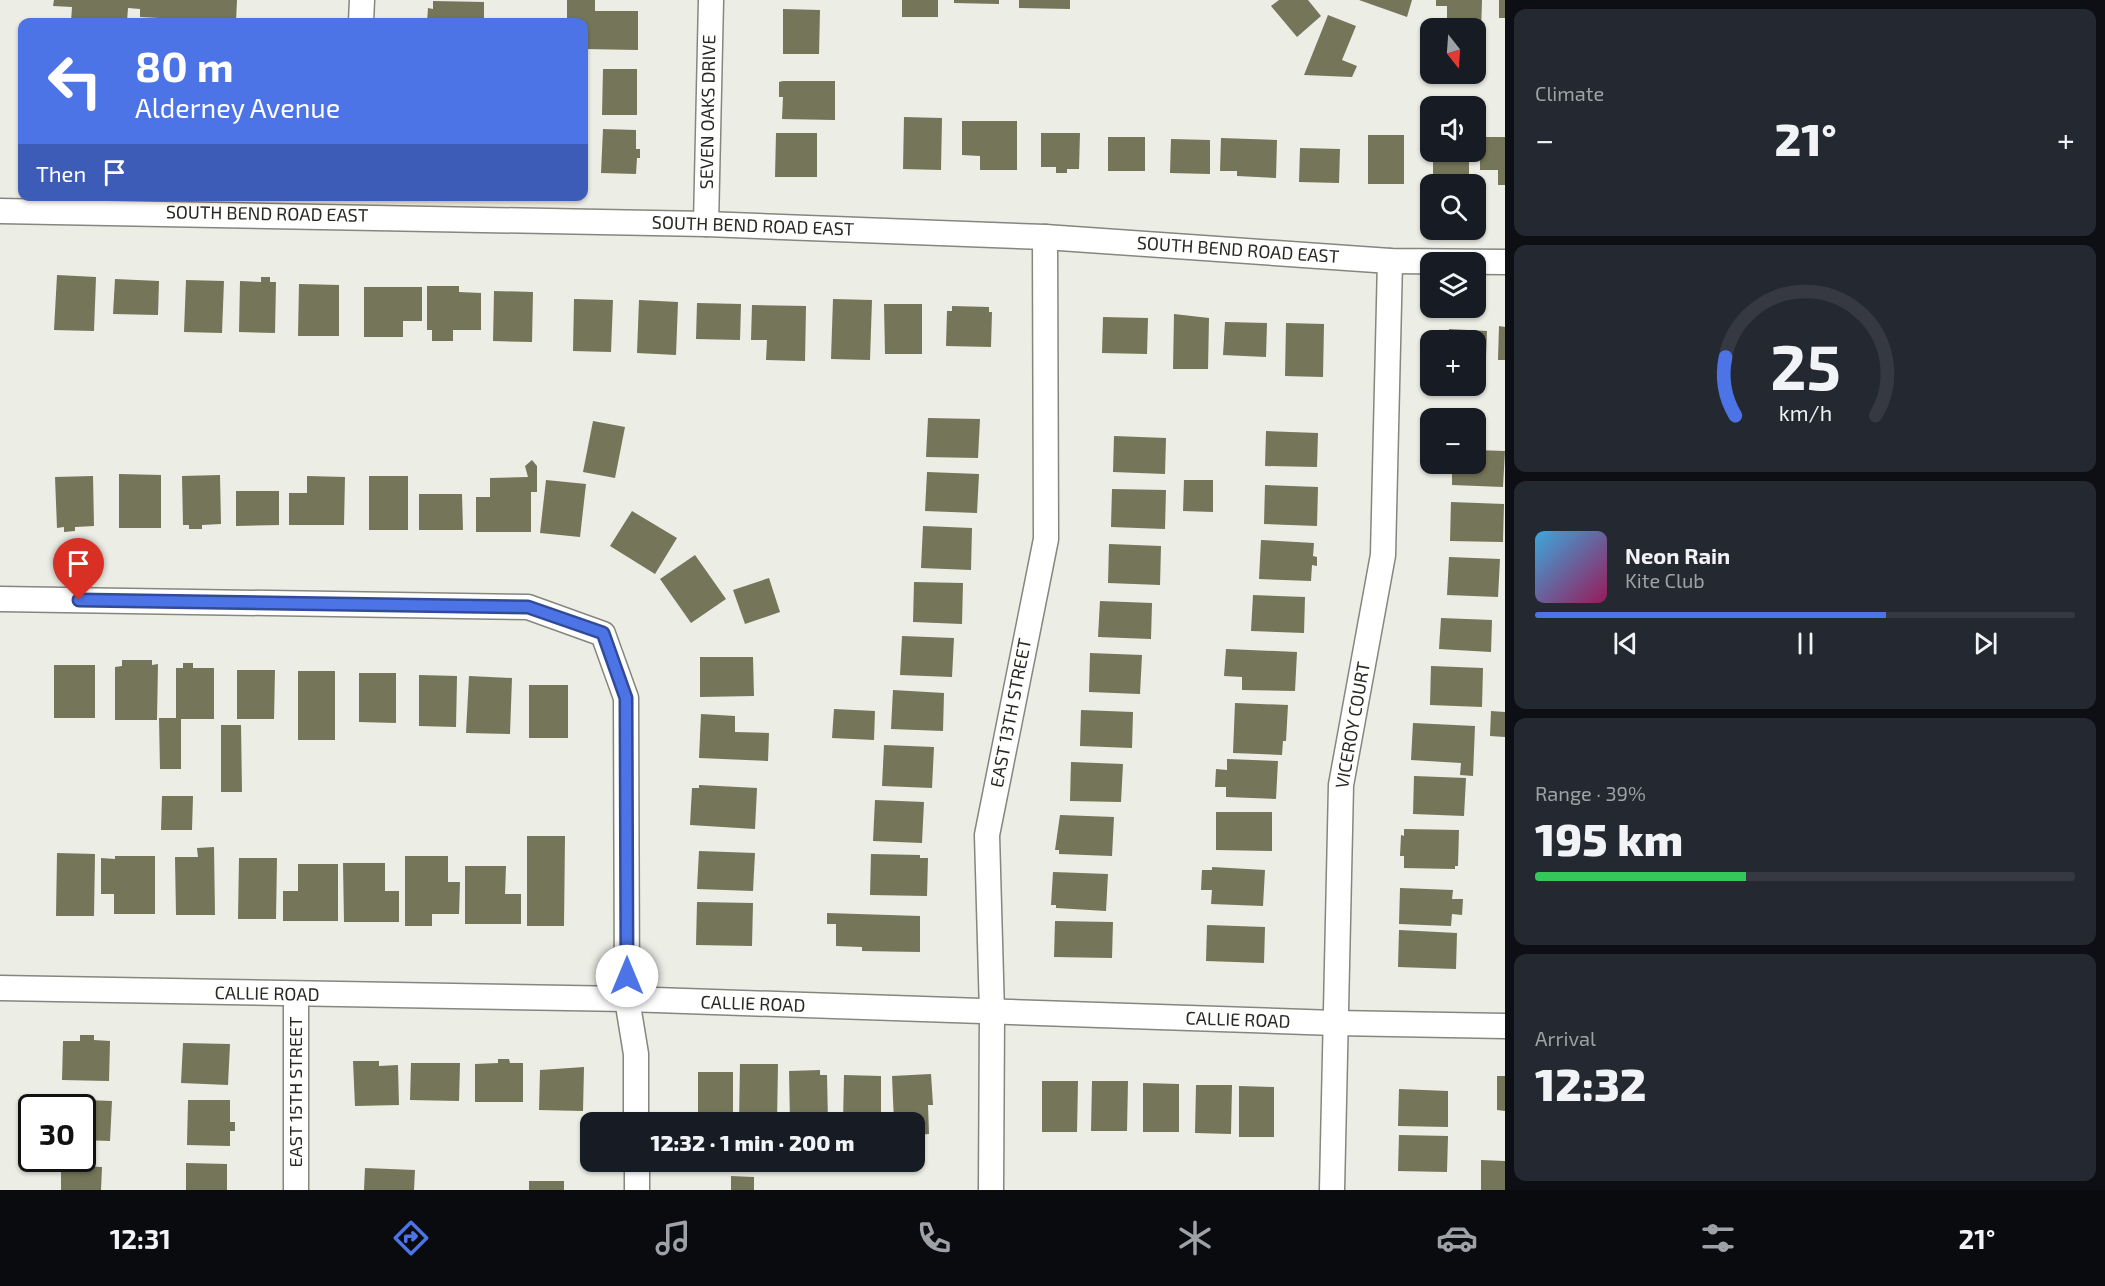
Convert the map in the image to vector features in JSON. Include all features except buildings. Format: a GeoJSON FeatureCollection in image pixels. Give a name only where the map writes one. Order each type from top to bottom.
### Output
{"type":"FeatureCollection","features":[{"type":"Feature","properties":{"kind":"street"},"geometry":{"type":"LineString","coordinates":[[361,18],[362,0]]}},
{"type":"Feature","properties":{"kind":"street","name":"SEVEN OAKS DRIVE"},"geometry":{"type":"LineString","coordinates":[[705,224],[711,0]]}},
{"type":"Feature","properties":{"kind":"street","name":"SOUTH BEND ROAD EAST"},"geometry":{"type":"LineString","coordinates":[[0,211],[360,206],[705,224],[1045,237],[1390,261],[1505,262]]}},
{"type":"Feature","properties":{"kind":"street","name":"EAST 13TH STREET"},"geometry":{"type":"LineString","coordinates":[[991,1190],[992,1012],[987,835],[1046,539],[1045,237]]}},
{"type":"Feature","properties":{"kind":"street","name":"VICEROY COURT"},"geometry":{"type":"LineString","coordinates":[[1332,1190],[1341,785],[1383,555],[1390,261]]}},
{"type":"Feature","properties":{"kind":"street"},"geometry":{"type":"LineString","coordinates":[[0,599],[528,607],[603,633],[626,698],[627,999],[636,1054],[636,1112]]}},
{"type":"Feature","properties":{"kind":"street","name":"CALLIE ROAD"},"geometry":{"type":"LineString","coordinates":[[0,988],[296,995],[627,999],[1335,1023],[1505,1026]]}},
{"type":"Feature","properties":{"kind":"street","name":"EAST 15TH STREET"},"geometry":{"type":"LineString","coordinates":[[296,995],[296,1190]]}},
{"type":"Feature","properties":{"kind":"street"},"geometry":{"type":"LineString","coordinates":[[637,1172],[637,1190]]}},
{"type":"Feature","properties":{"kind":"route"},"geometry":{"type":"LineString","coordinates":[[79,600],[528,607],[603,633],[626,698],[627,976]]}}]}
